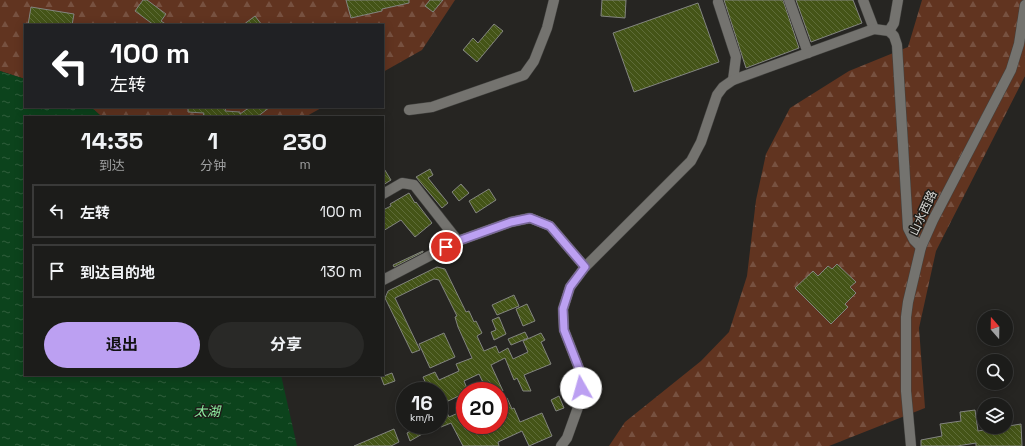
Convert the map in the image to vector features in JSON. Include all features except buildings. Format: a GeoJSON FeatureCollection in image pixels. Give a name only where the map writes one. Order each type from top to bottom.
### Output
{"type":"FeatureCollection","features":[{"type":"Feature","properties":{"kind":"street"},"geometry":{"type":"LineString","coordinates":[[409,110],[432,107],[524,75],[534,61],[547,28],[554,0]]}},
{"type":"Feature","properties":{"kind":"street"},"geometry":{"type":"LineString","coordinates":[[789,0],[808,53]]}},
{"type":"Feature","properties":{"kind":"street"},"geometry":{"type":"LineString","coordinates":[[863,0],[874,29]]}},
{"type":"Feature","properties":{"kind":"street"},"geometry":{"type":"LineString","coordinates":[[889,31],[894,23],[898,0]]}},
{"type":"Feature","properties":{"kind":"street"},"geometry":{"type":"LineString","coordinates":[[718,2],[736,57],[733,80]]}},
{"type":"Feature","properties":{"kind":"street","name":"山水西路"},"geometry":{"type":"LineString","coordinates":[[911,446],[906,391],[906,318],[908,302],[921,247],[933,220],[1011,70],[1019,44],[1025,6]]}},
{"type":"Feature","properties":{"kind":"street"},"geometry":{"type":"LineString","coordinates":[[561,446],[567,438],[581,399],[582,376],[564,330],[563,309],[570,287],[585,267],[691,161],[701,142],[717,95],[723,87],[733,80],[874,29],[889,31],[894,36],[897,45],[908,228],[914,240],[921,247]]}},
{"type":"Feature","properties":{"kind":"street"},"geometry":{"type":"LineString","coordinates":[[384,193],[402,183],[414,185],[458,241]]}},
{"type":"Feature","properties":{"kind":"street"},"geometry":{"type":"LineString","coordinates":[[384,279],[458,241],[511,222],[530,218],[550,226],[585,267]]}},
{"type":"Feature","properties":{"kind":"green space"},"geometry":{"type":"Polygon","coordinates":[[[0,0],[455,0],[422,50],[384,71],[384,24],[24,24],[24,79],[0,71],[0,0]]]}},
{"type":"Feature","properties":{"kind":"green space"},"geometry":{"type":"Polygon","coordinates":[[[922,0],[1025,0],[1025,76],[936,251],[919,328],[925,408],[829,446],[609,446],[625,422],[701,361],[729,332],[747,276],[756,200],[766,154],[790,108],[849,71],[908,47],[922,0]]]}},
{"type":"Feature","properties":{"kind":"green space"},"geometry":{"type":"Polygon","coordinates":[[[92,108],[321,108],[307,116],[101,116],[92,108]]]}},
{"type":"Feature","properties":{"kind":"water","name":"太湖"},"geometry":{"type":"Polygon","coordinates":[[[0,71],[24,79],[24,108],[92,108],[101,116],[24,116],[24,376],[281,376],[297,446],[0,446],[0,71]]]}},
{"type":"Feature","properties":{"kind":"route"},"geometry":{"type":"LineString","coordinates":[[446,247],[458,241],[520,220],[530,218],[550,226],[585,267],[570,287],[563,309],[564,330],[582,376],[581,388]]}}]}
